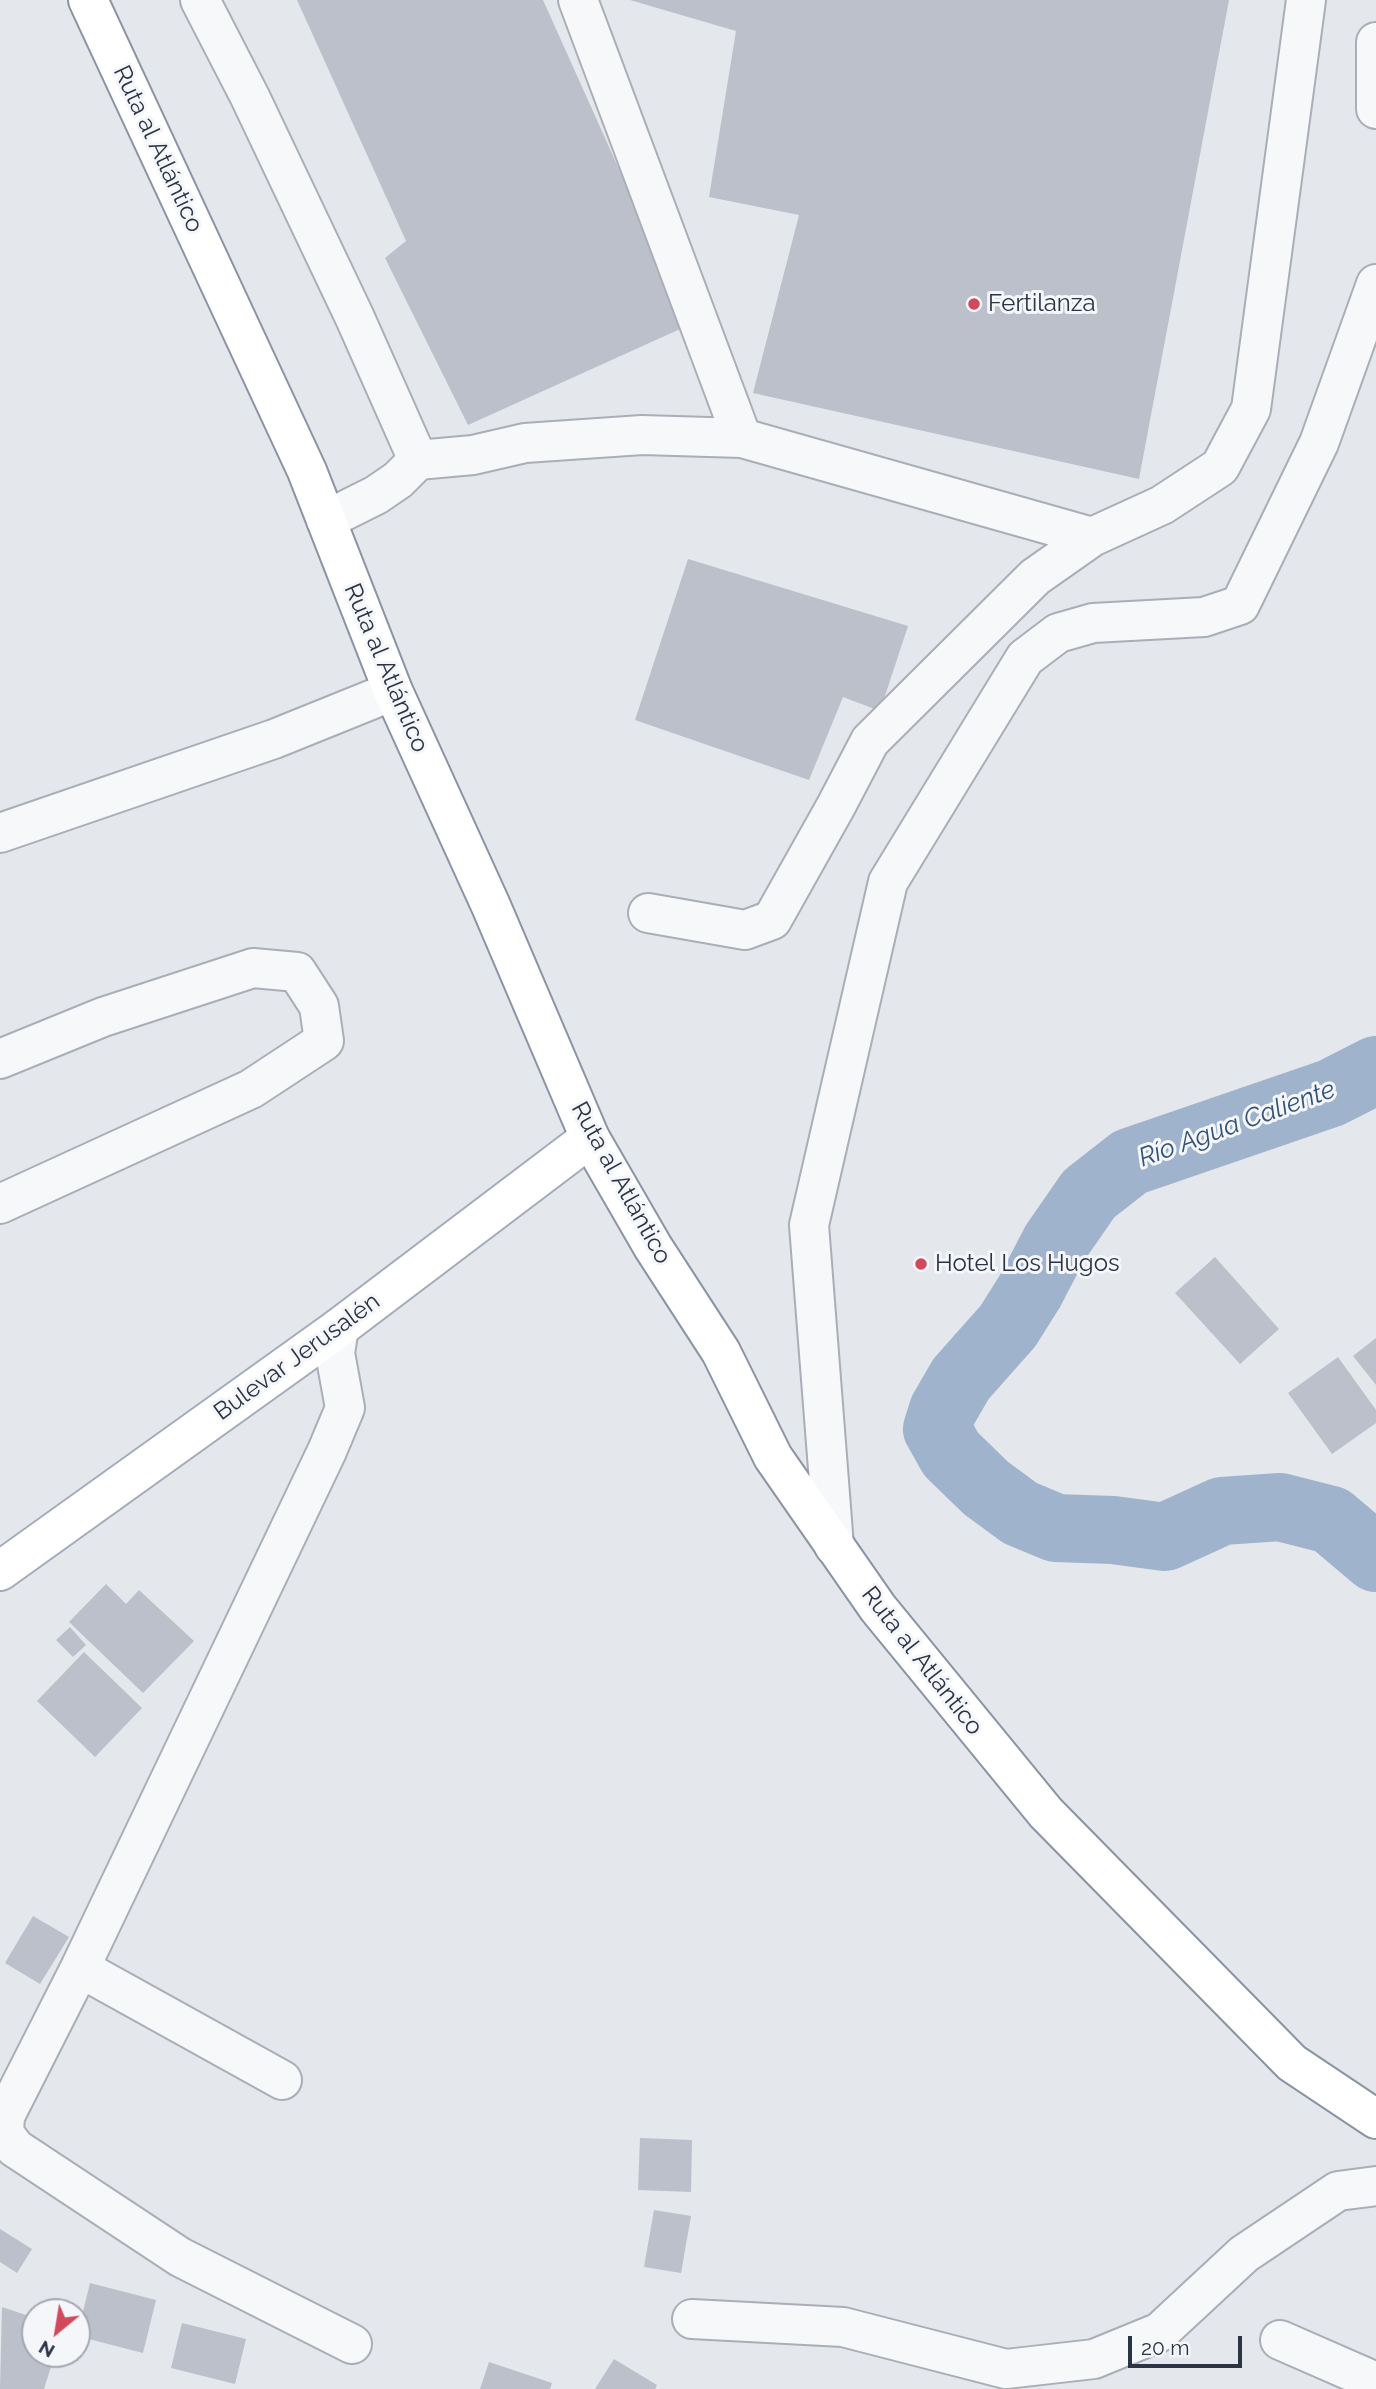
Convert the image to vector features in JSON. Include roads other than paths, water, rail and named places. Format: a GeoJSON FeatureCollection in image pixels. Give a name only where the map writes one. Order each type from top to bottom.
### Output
{"type":"FeatureCollection","features":[{"type":"Feature","properties":{"kind":"main road","name":"Ruta al Atlántico"},"geometry":{"type":"LineString","coordinates":[[88,0],[307,471],[393,691],[491,906],[590,1138],[653,1247],[721,1352],[773,1457],[878,1608],[1046,1813],[1292,2063],[1376,2119]]}},
{"type":"Feature","properties":{"kind":"main road","name":"Bulevar Jerusalén"},"geometry":{"type":"LineString","coordinates":[[0,1571],[339,1328],[590,1138]]}},
{"type":"Feature","properties":{"kind":"street"},"geometry":{"type":"LineString","coordinates":[[200,0],[250,97],[338,281],[418,460]]}},
{"type":"Feature","properties":{"kind":"street"},"geometry":{"type":"LineString","coordinates":[[578,0],[742,439]]}},
{"type":"Feature","properties":{"kind":"street"},"geometry":{"type":"LineString","coordinates":[[648,914],[745,930],[772,920],[870,741],[1035,577],[1092,537],[1162,505],[1220,467],[1251,410],[1306,0]]}},
{"type":"Feature","properties":{"kind":"street"},"geometry":{"type":"LineString","coordinates":[[1376,42],[1376,109]]}},
{"type":"Feature","properties":{"kind":"street"},"geometry":{"type":"LineString","coordinates":[[834,1546],[809,1225],[888,882],[1025,658],[1058,633],[1093,622],[1204,617],[1240,605],[1319,443],[1376,284]]}},
{"type":"Feature","properties":{"kind":"street"},"geometry":{"type":"LineString","coordinates":[[326,520],[376,495],[398,480],[418,460],[473,455],[525,443],[642,435],[742,439],[1092,537]]}},
{"type":"Feature","properties":{"kind":"street"},"geometry":{"type":"LineString","coordinates":[[0,833],[274,739],[393,691]]}},
{"type":"Feature","properties":{"kind":"street"},"geometry":{"type":"LineString","coordinates":[[0,1059],[103,1017],[253,968],[297,972],[319,1006],[324,1041],[251,1089],[0,1204]]}},
{"type":"Feature","properties":{"kind":"street"},"geometry":{"type":"LineString","coordinates":[[339,1328],[335,1353],[345,1408],[80,1968],[5,2116],[4,2133],[15,2148],[180,2257],[352,2344]]}},
{"type":"Feature","properties":{"kind":"street"},"geometry":{"type":"LineString","coordinates":[[80,1968],[282,2080]]}},
{"type":"Feature","properties":{"kind":"street"},"geometry":{"type":"LineString","coordinates":[[692,2319],[843,2327],[1006,2369],[1094,2359],[1160,2332],[1244,2254],[1338,2191],[1376,2186]]}},
{"type":"Feature","properties":{"kind":"street"},"geometry":{"type":"LineString","coordinates":[[1280,2340],[1376,2382]]}},
{"type":"Feature","properties":{"kind":"waterway","name":"Río Agua Caliente"},"geometry":{"type":"LineString","coordinates":[[1376,1070],[1331,1093],[1130,1162],[1089,1194],[1055,1243],[1008,1326],[961,1379],[943,1410],[937,1429],[951,1454],[986,1488],[1020,1513],[1056,1528],[1113,1530],[1165,1537],[1222,1511],[1280,1507],[1331,1520],[1376,1558]]}},
{"type":"Feature","properties":{"kind":"place","name":"Fertilanza"},"geometry":{"type":"Point","coordinates":[974,304]}},
{"type":"Feature","properties":{"kind":"place","name":"Hotel Los Hugos"},"geometry":{"type":"Point","coordinates":[921,1264]}}]}
